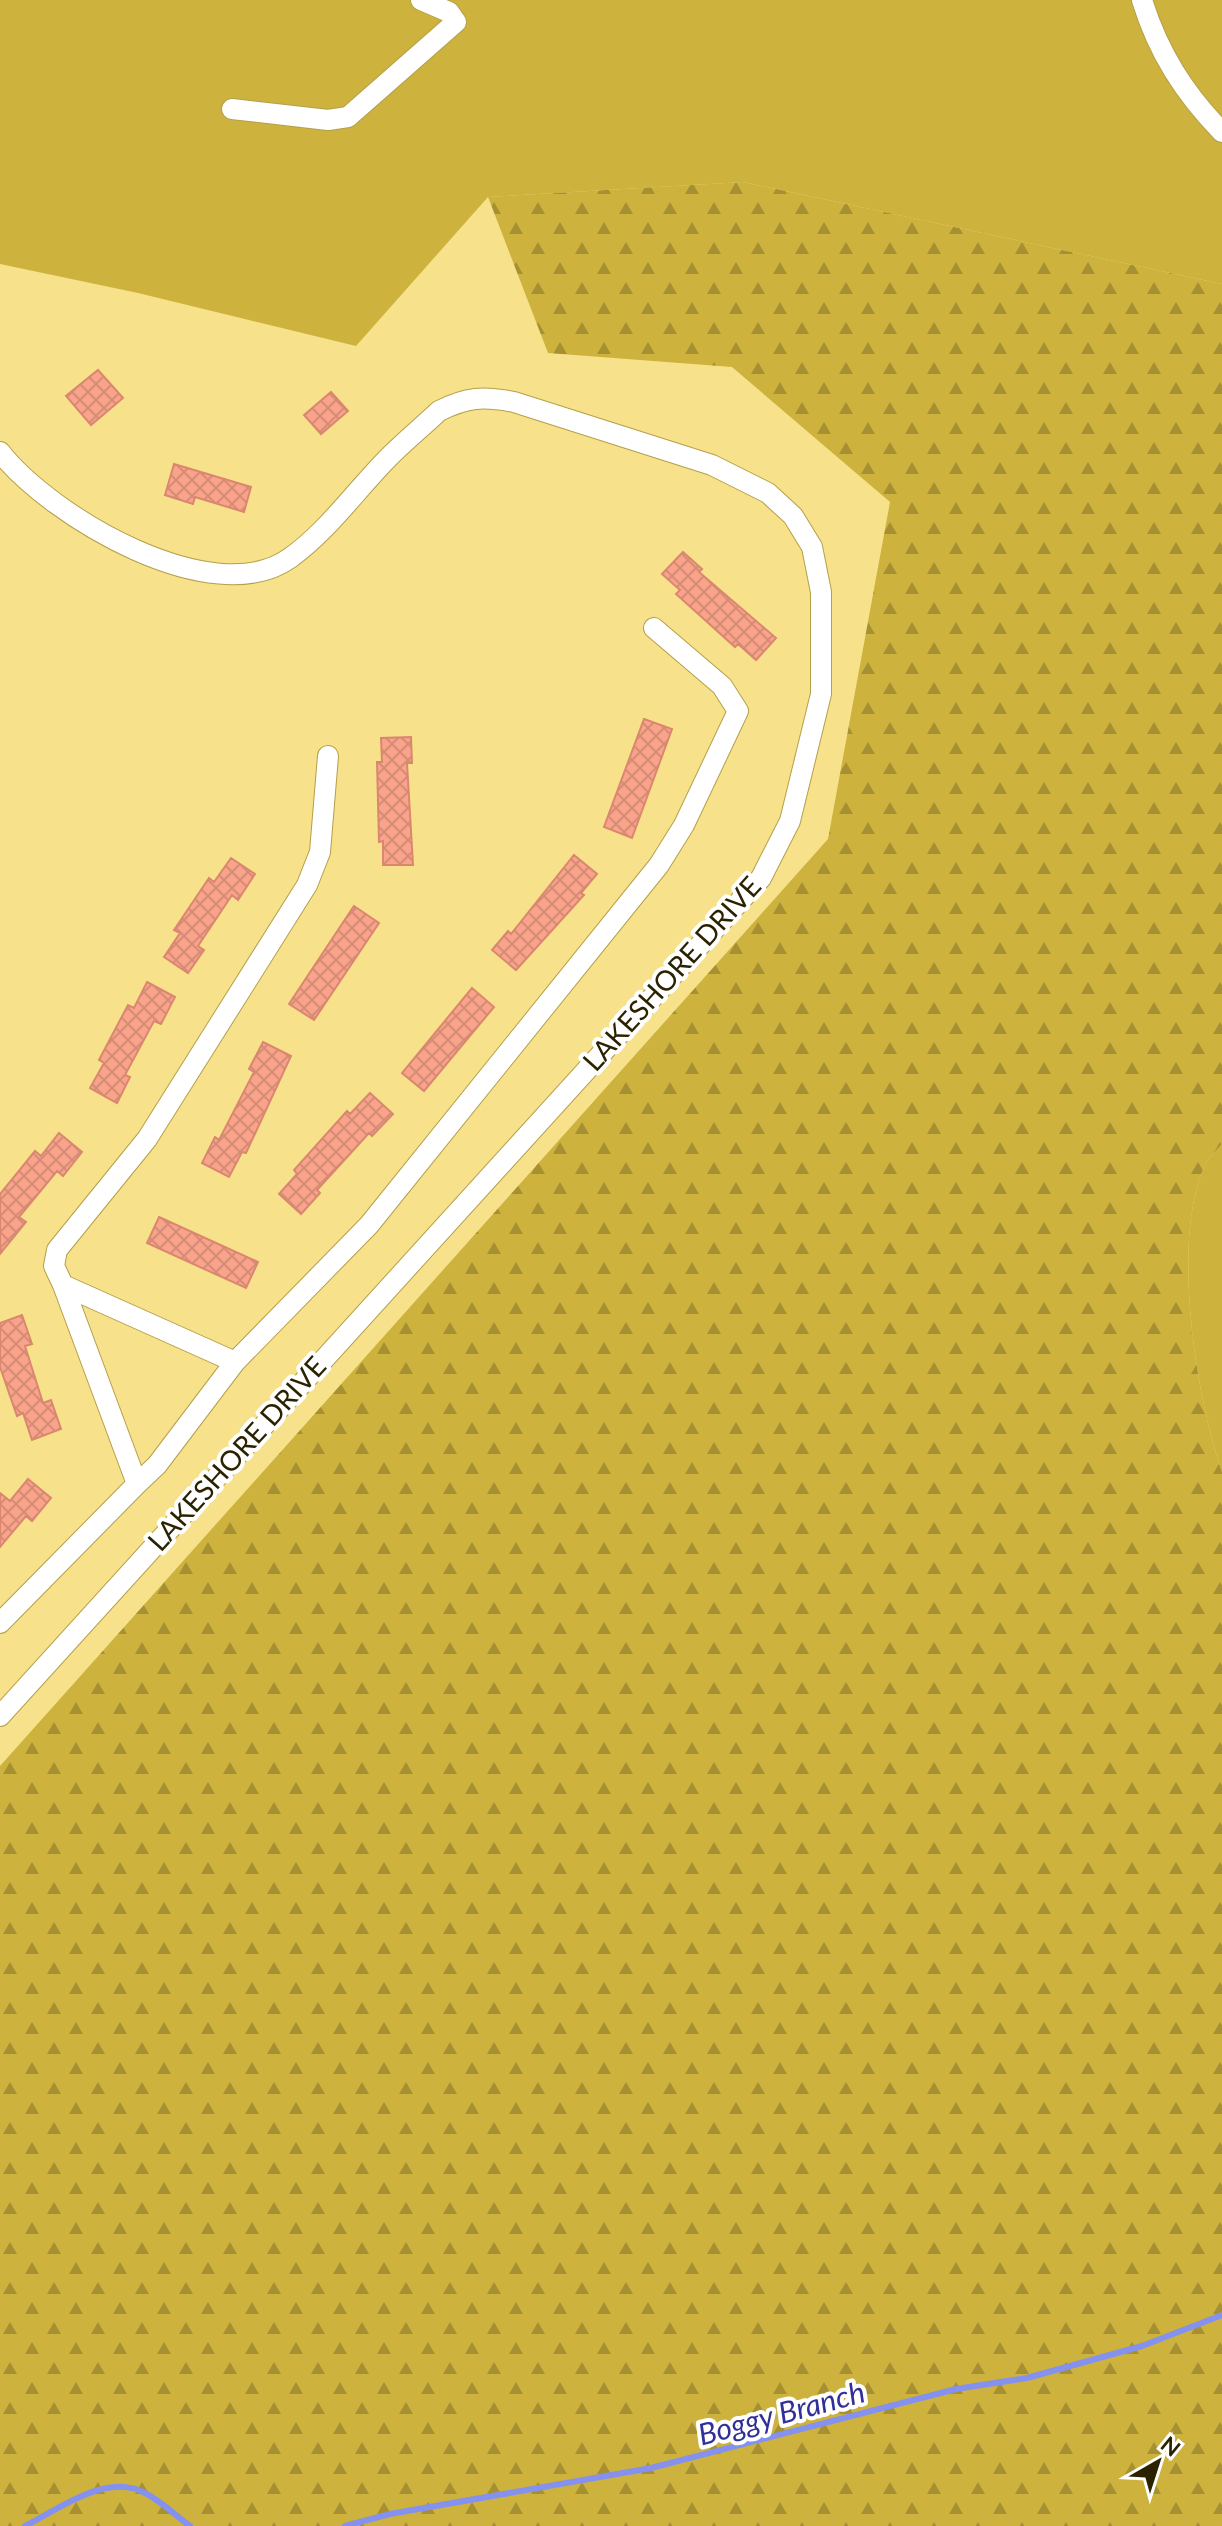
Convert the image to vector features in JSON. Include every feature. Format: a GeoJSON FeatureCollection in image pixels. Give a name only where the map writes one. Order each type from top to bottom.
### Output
{"type":"FeatureCollection","features":[{"type":"Feature","properties":{"kind":"street"},"geometry":{"type":"LineString","coordinates":[[232,109],[328,120],[348,117],[456,22],[449,12],[421,0]]}},
{"type":"Feature","properties":{"kind":"street"},"geometry":{"type":"LineString","coordinates":[[1142,0],[1170,67],[1187,94],[1222,132]]}},
{"type":"Feature","properties":{"kind":"street","name":"LAKESHORE DRIVE"},"geometry":{"type":"LineString","coordinates":[[0,452],[13,469],[62,509],[144,553],[204,572],[248,576],[290,558],[439,411],[473,397],[514,402],[712,465],[768,493],[793,516],[812,547],[821,592],[821,694],[790,821],[761,878],[0,1716]]}},
{"type":"Feature","properties":{"kind":"street","name":"LAKESHORE DRIVE"},"geometry":{"type":"LineString","coordinates":[[0,1623],[157,1465],[235,1362],[369,1225],[659,865],[684,825],[738,711],[722,686],[654,628]]}},
{"type":"Feature","properties":{"kind":"street","name":"LAKESHORE DRIVE"},"geometry":{"type":"LineString","coordinates":[[137,1484],[54,1266],[57,1250],[147,1139],[307,885],[320,852],[328,756]]}},
{"type":"Feature","properties":{"kind":"street"},"geometry":{"type":"LineString","coordinates":[[63,1285],[235,1362]]}},
{"type":"Feature","properties":{"kind":"green space"},"geometry":{"type":"Polygon","coordinates":[[[0,0],[1222,0],[1222,284],[743,182],[488,197],[356,346],[138,293],[0,264],[0,0]]]}},
{"type":"Feature","properties":{"kind":"green space"},"geometry":{"type":"Polygon","coordinates":[[[743,182],[1222,284],[1222,1144],[1206,1163],[1195,1194],[1188,1273],[1203,1402],[1222,1472],[1222,2526],[0,2526],[0,1766],[828,839],[890,502],[732,367],[548,353],[488,197],[743,182]]]}},
{"type":"Feature","properties":{"kind":"green space"},"geometry":{"type":"Polygon","coordinates":[[[1222,1144],[1222,1472],[1203,1402],[1188,1273],[1195,1194],[1206,1163],[1222,1144]]]}},
{"type":"Feature","properties":{"kind":"building"},"geometry":{"type":"Polygon","coordinates":[[[98,370],[123,398],[91,425],[66,396],[98,370]]]}},
{"type":"Feature","properties":{"kind":"building"},"geometry":{"type":"Polygon","coordinates":[[[331,392],[348,411],[321,434],[304,415],[331,392]]]}},
{"type":"Feature","properties":{"kind":"building"},"geometry":{"type":"Polygon","coordinates":[[[174,464],[251,487],[244,512],[195,497],[193,504],[165,495],[174,464]]]}},
{"type":"Feature","properties":{"kind":"building"},"geometry":{"type":"Polygon","coordinates":[[[683,552],[702,569],[699,572],[776,638],[756,660],[738,644],[735,647],[676,594],[680,590],[662,574],[683,552]]]}},
{"type":"Feature","properties":{"kind":"building"},"geometry":{"type":"Polygon","coordinates":[[[644,719],[672,729],[632,838],[604,827],[644,719]]]}},
{"type":"Feature","properties":{"kind":"building"},"geometry":{"type":"Polygon","coordinates":[[[411,737],[412,763],[407,763],[413,865],[383,865],[383,841],[379,842],[377,762],[382,762],[381,738],[411,737]]]}},
{"type":"Feature","properties":{"kind":"building"},"geometry":{"type":"Polygon","coordinates":[[[574,855],[597,874],[581,893],[584,895],[516,970],[492,950],[508,931],[511,934],[574,855]]]}},
{"type":"Feature","properties":{"kind":"building"},"geometry":{"type":"Polygon","coordinates":[[[231,858],[255,874],[238,900],[232,895],[198,946],[204,950],[188,973],[164,957],[180,933],[174,930],[209,878],[214,882],[231,858]]]}},
{"type":"Feature","properties":{"kind":"building"},"geometry":{"type":"Polygon","coordinates":[[[354,906],[379,923],[314,1020],[289,1004],[354,906]]]}},
{"type":"Feature","properties":{"kind":"building"},"geometry":{"type":"Polygon","coordinates":[[[147,982],[175,997],[161,1024],[154,1021],[125,1075],[130,1077],[117,1103],[90,1088],[104,1063],[99,1060],[128,1005],[134,1008],[147,982]]]}},
{"type":"Feature","properties":{"kind":"building"},"geometry":{"type":"Polygon","coordinates":[[[472,988],[494,1007],[424,1091],[402,1073],[472,988]]]}},
{"type":"Feature","properties":{"kind":"building"},"geometry":{"type":"Polygon","coordinates":[[[263,1042],[291,1056],[246,1153],[242,1152],[229,1177],[202,1163],[215,1137],[219,1140],[254,1072],[249,1069],[263,1042]]]}},
{"type":"Feature","properties":{"kind":"building"},"geometry":{"type":"Polygon","coordinates":[[[370,1093],[393,1114],[372,1136],[369,1133],[317,1190],[320,1193],[301,1214],[279,1194],[297,1174],[294,1170],[347,1111],[350,1114],[370,1093]]]}},
{"type":"Feature","properties":{"kind":"building"},"geometry":{"type":"Polygon","coordinates":[[[59,1133],[82,1152],[63,1176],[57,1171],[19,1217],[26,1222],[0,1254],[0,1194],[35,1151],[41,1156],[59,1133]]]}},
{"type":"Feature","properties":{"kind":"building"},"geometry":{"type":"Polygon","coordinates":[[[159,1217],[258,1262],[246,1288],[147,1243],[159,1217]]]}},
{"type":"Feature","properties":{"kind":"building"},"geometry":{"type":"Polygon","coordinates":[[[22,1315],[32,1344],[25,1346],[43,1403],[51,1400],[61,1429],[32,1440],[23,1413],[17,1416],[0,1367],[0,1323],[22,1315]]]}},
{"type":"Feature","properties":{"kind":"building"},"geometry":{"type":"Polygon","coordinates":[[[28,1479],[51,1498],[32,1521],[26,1516],[0,1547],[0,1493],[10,1501],[28,1479]]]}},
{"type":"Feature","properties":{"kind":"waterway","name":"Boggy Branch"},"geometry":{"type":"LineString","coordinates":[[345,2526],[390,2514],[651,2468],[956,2389],[1027,2378],[1142,2346],[1222,2315]]}},
{"type":"Feature","properties":{"kind":"waterway","name":"Boggy Branch"},"geometry":{"type":"LineString","coordinates":[[25,2526],[84,2495],[115,2487],[145,2493],[190,2526]]}}]}
